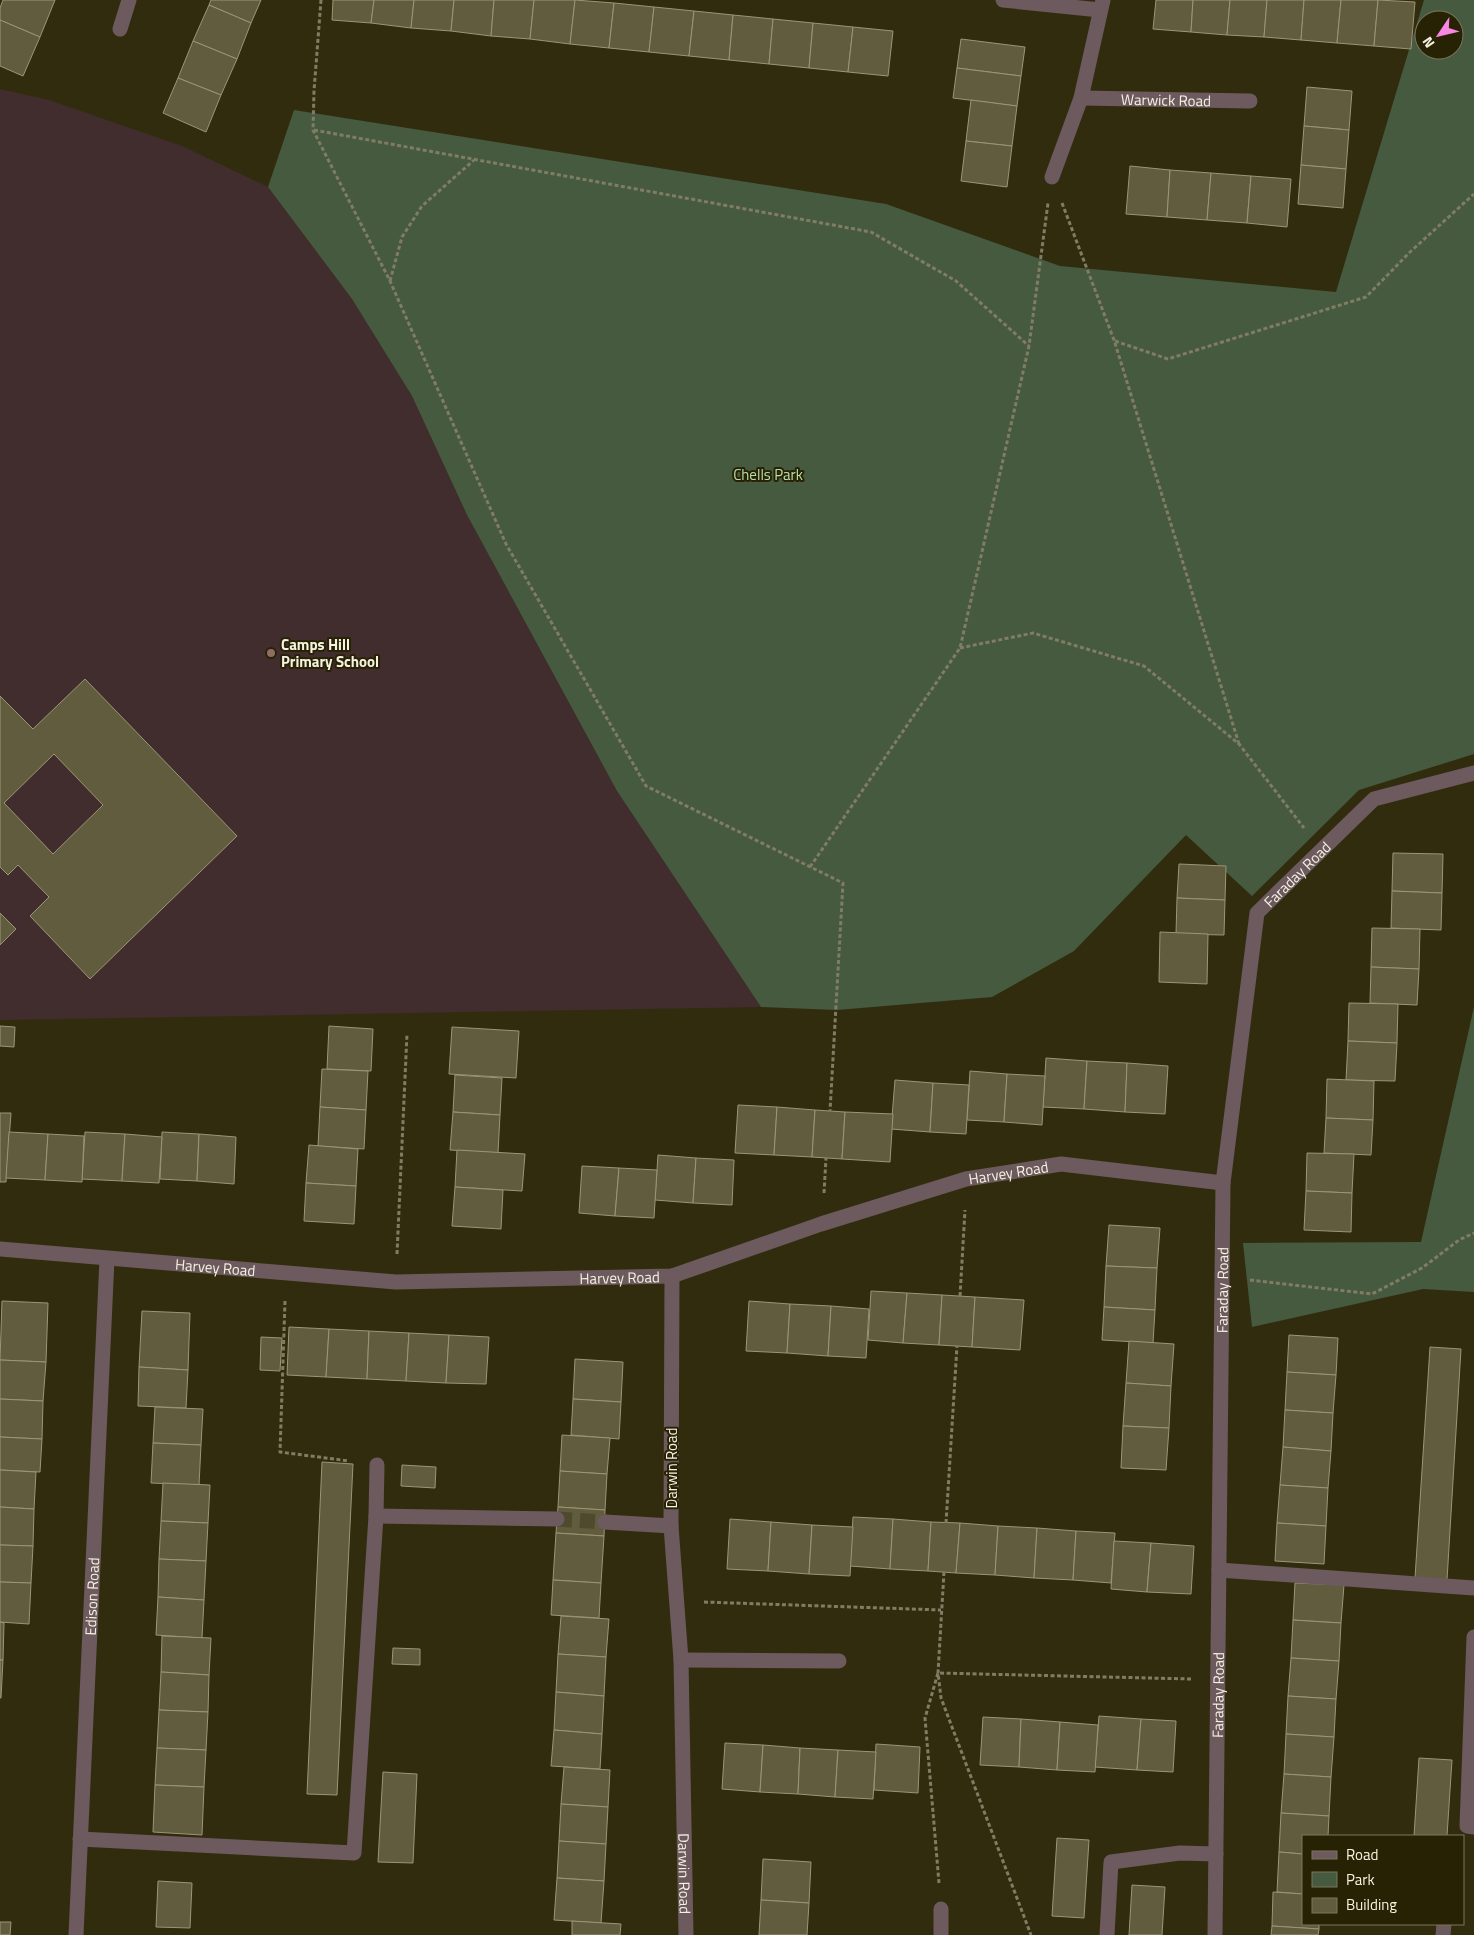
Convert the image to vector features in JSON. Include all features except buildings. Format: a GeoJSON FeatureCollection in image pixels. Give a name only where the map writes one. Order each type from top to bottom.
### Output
{"type":"FeatureCollection","features":[{"type":"Feature","properties":{"kind":"street"},"geometry":{"type":"LineString","coordinates":[[120,29],[129,0]]}},
{"type":"Feature","properties":{"kind":"street"},"geometry":{"type":"LineString","coordinates":[[1003,0],[1102,5],[1081,98],[1052,177]]}},
{"type":"Feature","properties":{"kind":"street","name":"Warwick Road"},"geometry":{"type":"LineString","coordinates":[[1081,98],[1250,101]]}},
{"type":"Feature","properties":{"kind":"street","name":"Faraday Road"},"geometry":{"type":"LineString","coordinates":[[1215,1935],[1223,1182],[1257,913],[1374,799],[1474,773]]}},
{"type":"Feature","properties":{"kind":"street","name":"Harvey Road"},"geometry":{"type":"LineString","coordinates":[[0,1249],[396,1282],[672,1276],[821,1224],[966,1179],[1061,1164],[1223,1182]]}},
{"type":"Feature","properties":{"kind":"street","name":"Edison Road"},"geometry":{"type":"LineString","coordinates":[[76,1935],[107,1259]]}},
{"type":"Feature","properties":{"kind":"street","name":"Darwin Road"},"geometry":{"type":"LineString","coordinates":[[672,1276],[671,1526],[681,1660],[686,1935]]}},
{"type":"Feature","properties":{"kind":"street"},"geometry":{"type":"LineString","coordinates":[[80,1839],[354,1853],[376,1516],[377,1465]]}},
{"type":"Feature","properties":{"kind":"street"},"geometry":{"type":"LineString","coordinates":[[376,1516],[557,1519]]}},
{"type":"Feature","properties":{"kind":"street"},"geometry":{"type":"LineString","coordinates":[[605,1522],[671,1526]]}},
{"type":"Feature","properties":{"kind":"street"},"geometry":{"type":"LineString","coordinates":[[1219,1570],[1474,1588]]}},
{"type":"Feature","properties":{"kind":"street"},"geometry":{"type":"LineString","coordinates":[[1474,1637],[1467,1826],[1474,1828]]}},
{"type":"Feature","properties":{"kind":"street"},"geometry":{"type":"LineString","coordinates":[[681,1660],[839,1661]]}},
{"type":"Feature","properties":{"kind":"street"},"geometry":{"type":"LineString","coordinates":[[1107,1935],[1111,1862],[1180,1853],[1216,1854]]}},
{"type":"Feature","properties":{"kind":"street"},"geometry":{"type":"LineString","coordinates":[[941,1909],[941,1935]]}},
{"type":"Feature","properties":{"kind":"path"},"geometry":{"type":"LineString","coordinates":[[321,0],[313,130],[390,281],[506,544],[646,786],[843,883],[830,1111]]}},
{"type":"Feature","properties":{"kind":"path"},"geometry":{"type":"LineString","coordinates":[[313,130],[871,232],[956,282],[1029,346]]}},
{"type":"Feature","properties":{"kind":"path"},"geometry":{"type":"LineString","coordinates":[[390,281],[402,237],[422,206],[474,160]]}},
{"type":"Feature","properties":{"kind":"path"},"geometry":{"type":"LineString","coordinates":[[1052,177],[1114,340],[1239,744]]}},
{"type":"Feature","properties":{"kind":"path"},"geometry":{"type":"LineString","coordinates":[[810,867],[960,648],[1029,346],[1052,177]]}},
{"type":"Feature","properties":{"kind":"path"},"geometry":{"type":"LineString","coordinates":[[1114,340],[1168,359],[1366,298],[1410,252],[1474,194]]}},
{"type":"Feature","properties":{"kind":"path"},"geometry":{"type":"LineString","coordinates":[[960,648],[1032,633],[1144,666],[1239,744],[1322,851]]}},
{"type":"Feature","properties":{"kind":"path"},"geometry":{"type":"LineString","coordinates":[[396,1282],[407,1034]]}},
{"type":"Feature","properties":{"kind":"path"},"geometry":{"type":"LineString","coordinates":[[821,1224],[826,1158]]}},
{"type":"Feature","properties":{"kind":"path"},"geometry":{"type":"LineString","coordinates":[[960,1296],[966,1179]]}},
{"type":"Feature","properties":{"kind":"path"},"geometry":{"type":"LineString","coordinates":[[1222,1277],[1372,1294],[1422,1268],[1459,1240],[1474,1233]]}},
{"type":"Feature","properties":{"kind":"path"},"geometry":{"type":"LineString","coordinates":[[286,1273],[280,1452],[377,1465]]}},
{"type":"Feature","properties":{"kind":"path"},"geometry":{"type":"LineString","coordinates":[[946,1523],[957,1346]]}},
{"type":"Feature","properties":{"kind":"path"},"geometry":{"type":"LineString","coordinates":[[944,1572],[938,1673],[941,1698],[1031,1935]]}},
{"type":"Feature","properties":{"kind":"path"},"geometry":{"type":"LineString","coordinates":[[676,1601],[941,1610]]}},
{"type":"Feature","properties":{"kind":"path"},"geometry":{"type":"LineString","coordinates":[[938,1673],[1218,1680]]}},
{"type":"Feature","properties":{"kind":"path"},"geometry":{"type":"LineString","coordinates":[[938,1673],[925,1718],[941,1909]]}},
{"type":"Feature","properties":{"kind":"shaded area","name":"Camps Hill Primary School"},"geometry":{"type":"Polygon","coordinates":[[[0,89],[49,100],[182,146],[268,187],[352,299],[412,396],[467,515],[617,791],[761,1007],[0,1020],[0,89]]]}},
{"type":"Feature","properties":{"kind":"green space","name":"Chells Park"},"geometry":{"type":"Polygon","coordinates":[[[1424,0],[1474,0],[1474,754],[1359,790],[1252,896],[1186,835],[1074,951],[992,997],[837,1010],[761,1007],[617,791],[467,515],[412,396],[352,299],[268,187],[294,110],[886,204],[1060,266],[1336,292],[1414,33],[1414,60],[1464,60],[1464,10],[1421,10],[1424,0]]]}},
{"type":"Feature","properties":{"kind":"green space"},"geometry":{"type":"Polygon","coordinates":[[[1474,1007],[1474,1292],[1423,1289],[1252,1327],[1243,1243],[1421,1242],[1474,1007]]]}},
{"type":"Feature","properties":{"kind":"tunnel"},"geometry":{"type":"LineString","coordinates":[[557,1519],[605,1522]]}},
{"type":"Feature","properties":{"kind":"place","name":"Camps Hill Primary School"},"geometry":{"type":"Point","coordinates":[271,653]}}]}
